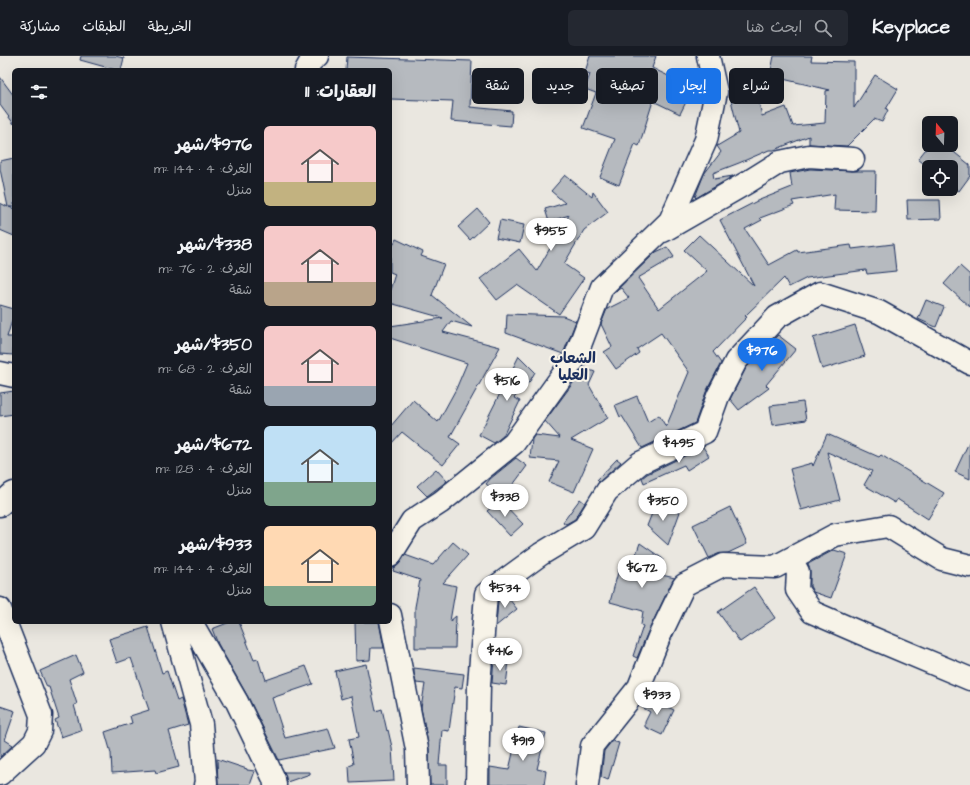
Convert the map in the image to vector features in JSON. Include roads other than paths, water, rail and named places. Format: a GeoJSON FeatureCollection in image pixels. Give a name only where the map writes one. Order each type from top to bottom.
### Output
{"type":"FeatureCollection","features":[{"type":"Feature","properties":{"kind":"street"},"geometry":{"type":"LineString","coordinates":[[392,553],[412,521],[441,502],[514,443],[575,358],[602,288],[670,221],[706,140],[716,92],[708,56]]}},
{"type":"Feature","properties":{"kind":"street"},"geometry":{"type":"LineString","coordinates":[[655,236],[780,162],[809,156],[853,159]]}},
{"type":"Feature","properties":{"kind":"street"},"geometry":{"type":"LineString","coordinates":[[476,785],[479,685],[486,594],[541,554],[584,528],[607,491],[640,463],[705,432],[718,396],[736,361],[777,317],[820,293],[879,312],[970,363]]}},
{"type":"Feature","properties":{"kind":"street"},"geometry":{"type":"LineString","coordinates":[[0,369],[12,368]]}},
{"type":"Feature","properties":{"kind":"street"},"geometry":{"type":"LineString","coordinates":[[0,373],[12,376]]}},
{"type":"Feature","properties":{"kind":"street"},"geometry":{"type":"LineString","coordinates":[[0,505],[12,495]]}},
{"type":"Feature","properties":{"kind":"street"},"geometry":{"type":"LineString","coordinates":[[587,785],[592,746],[639,687],[684,585],[723,565],[775,567],[835,535],[888,526],[942,559],[970,566]]}},
{"type":"Feature","properties":{"kind":"street"},"geometry":{"type":"LineString","coordinates":[[790,559],[798,572],[797,590],[812,612],[970,679]]}},
{"type":"Feature","properties":{"kind":"street"},"geometry":{"type":"LineString","coordinates":[[0,609],[41,715],[40,731],[34,742],[0,774]]}},
{"type":"Feature","properties":{"kind":"street"},"geometry":{"type":"LineString","coordinates":[[175,624],[201,724],[205,785]]}},
{"type":"Feature","properties":{"kind":"street"},"geometry":{"type":"LineString","coordinates":[[192,624],[237,702],[274,779],[275,785]]}},
{"type":"Feature","properties":{"kind":"street"},"geometry":{"type":"LineString","coordinates":[[392,624],[417,749],[418,785]]}},
{"type":"Feature","properties":{"kind":"district","name":"الشعاب العليا"},"geometry":{"type":"Point","coordinates":[573,366]}}]}
